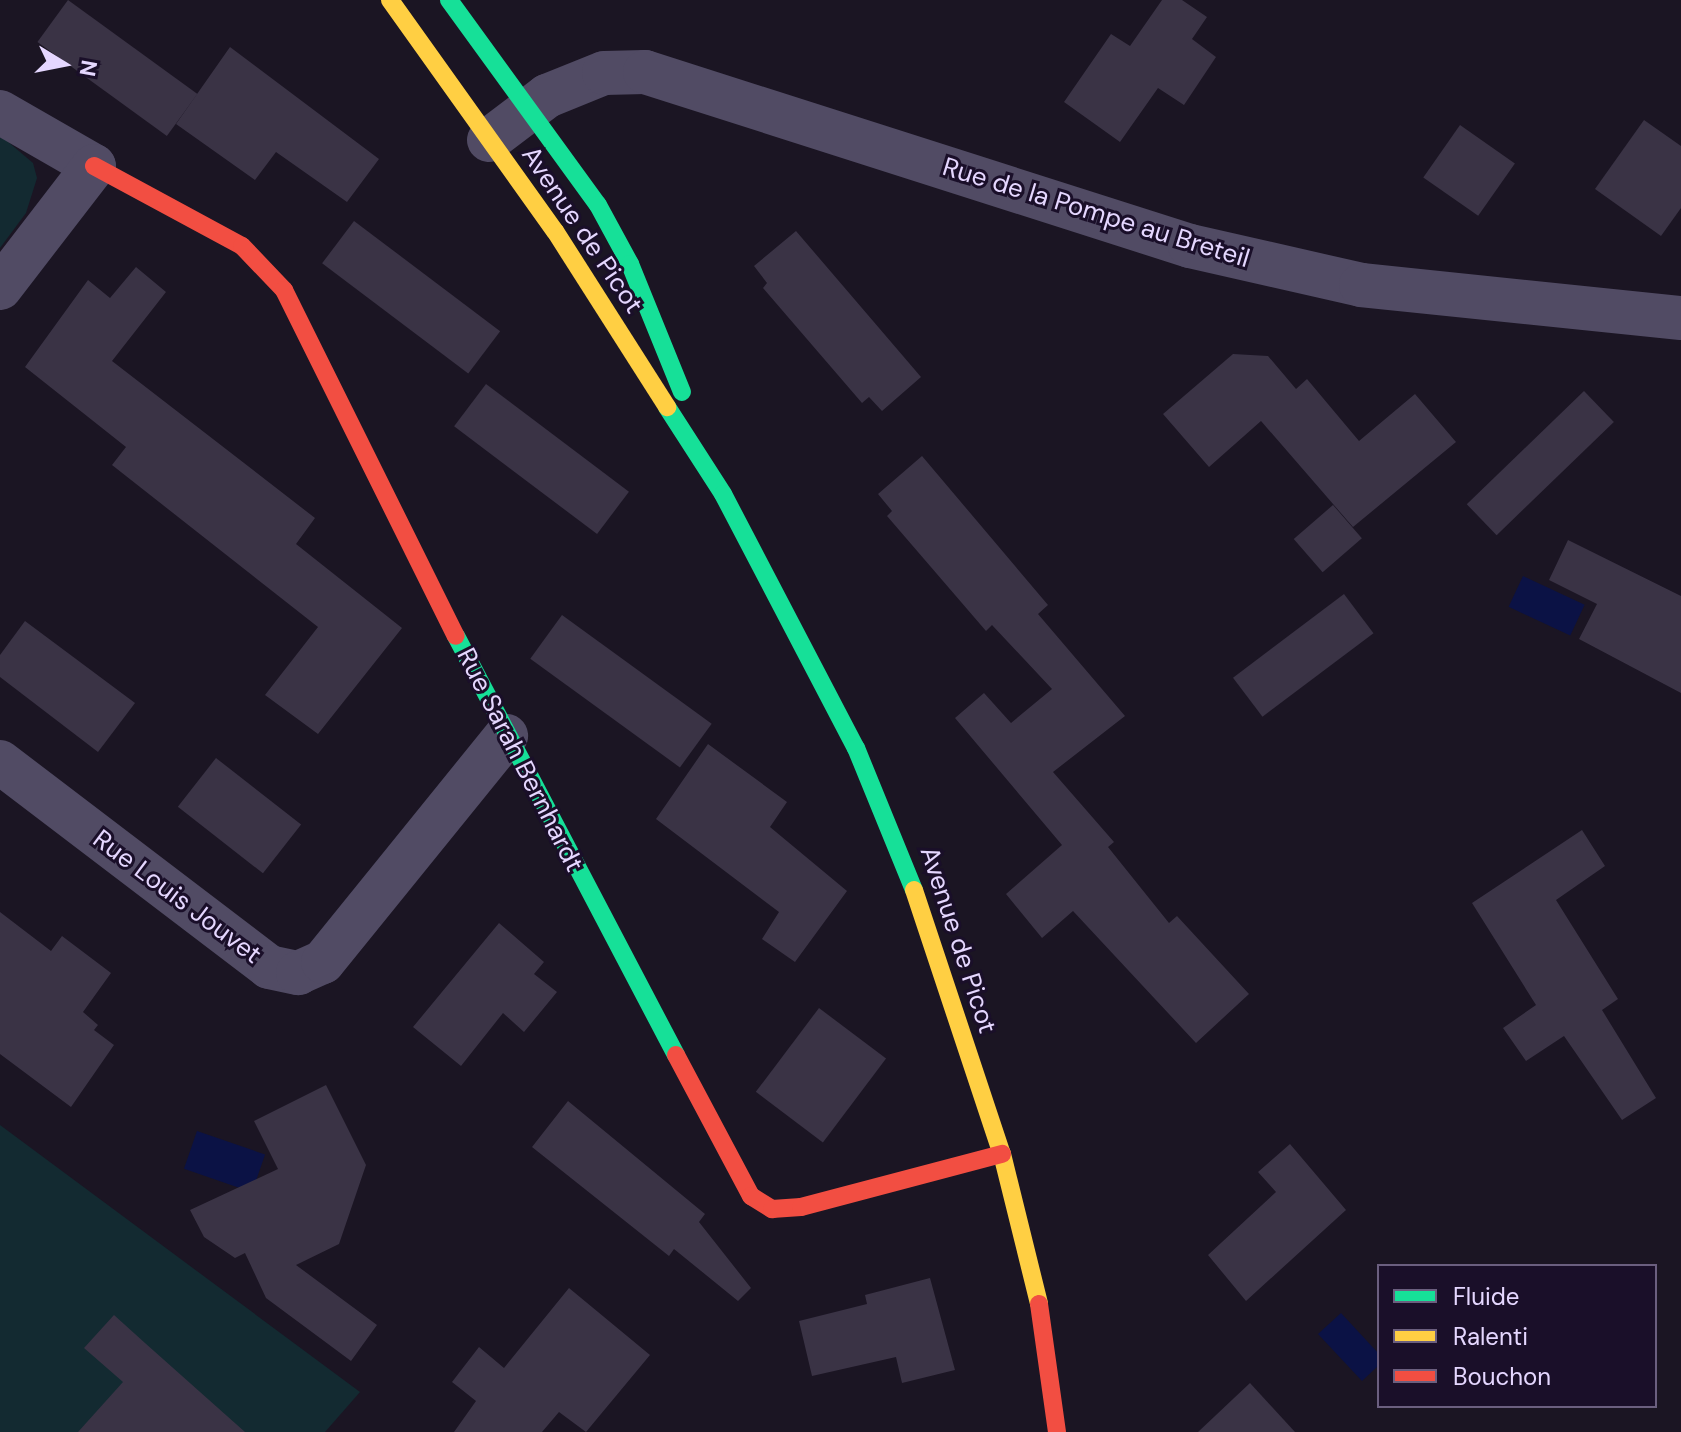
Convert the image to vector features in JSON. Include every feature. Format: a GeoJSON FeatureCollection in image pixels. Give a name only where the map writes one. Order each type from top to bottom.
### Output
{"type":"FeatureCollection","features":[{"type":"Feature","properties":{"kind":"street","name":"Avenue de Picot"},"geometry":{"type":"LineString","coordinates":[[390,0],[555,231],[723,494]]}},
{"type":"Feature","properties":{"kind":"street","name":"Avenue de Picot"},"geometry":{"type":"LineString","coordinates":[[449,0],[598,205],[630,264],[723,494],[898,841],[1002,1154],[1033,1266],[1057,1432]]}},
{"type":"Feature","properties":{"kind":"street","name":"Rue de la Pompe au Breteil"},"geometry":{"type":"LineString","coordinates":[[489,140],[547,96],[604,73],[645,72],[1190,246],[1361,285],[1681,318]]}},
{"type":"Feature","properties":{"kind":"street","name":"Rue Sarah Bernhardt"},"geometry":{"type":"LineString","coordinates":[[0,112],[242,246],[284,290],[506,736],[751,1196],[772,1209],[801,1207],[1002,1154]]}},
{"type":"Feature","properties":{"kind":"street"},"geometry":{"type":"LineString","coordinates":[[0,288],[94,166]]}},
{"type":"Feature","properties":{"kind":"street","name":"Rue Louis Jouvet"},"geometry":{"type":"LineString","coordinates":[[0,762],[269,967],[298,973],[323,962],[506,736]]}},
{"type":"Feature","properties":{"kind":"shaded area"},"geometry":{"type":"Polygon","coordinates":[[[0,135],[33,163],[37,178],[26,213],[0,248],[0,135]]]}},
{"type":"Feature","properties":{"kind":"shaded area"},"geometry":{"type":"Polygon","coordinates":[[[1523,576],[1585,605],[1570,636],[1509,607],[1523,576]]]}},
{"type":"Feature","properties":{"kind":"shaded area"},"geometry":{"type":"Polygon","coordinates":[[[0,1125],[360,1392],[325,1432],[0,1432],[0,1125]]]}},
{"type":"Feature","properties":{"kind":"shaded area"},"geometry":{"type":"Polygon","coordinates":[[[197,1131],[265,1154],[252,1192],[184,1169],[197,1131]]]}},
{"type":"Feature","properties":{"kind":"shaded area"},"geometry":{"type":"Polygon","coordinates":[[[1341,1313],[1377,1352],[1377,1367],[1362,1381],[1318,1334],[1341,1313]]]}},
{"type":"Feature","properties":{"kind":"building"},"geometry":{"type":"Polygon","coordinates":[[[68,0],[197,94],[167,136],[37,42],[68,0]]]}},
{"type":"Feature","properties":{"kind":"building"},"geometry":{"type":"Polygon","coordinates":[[[1162,0],[1182,0],[1207,17],[1192,39],[1216,57],[1184,105],[1158,88],[1120,142],[1064,102],[1111,34],[1130,46],[1162,0]]]}},
{"type":"Feature","properties":{"kind":"building"},"geometry":{"type":"Polygon","coordinates":[[[230,47],[379,159],[347,202],[276,152],[255,180],[176,124],[230,47]]]}},
{"type":"Feature","properties":{"kind":"building"},"geometry":{"type":"Polygon","coordinates":[[[1644,120],[1681,146],[1681,208],[1661,236],[1595,189],[1644,120]]]}},
{"type":"Feature","properties":{"kind":"building"},"geometry":{"type":"Polygon","coordinates":[[[1460,125],[1515,163],[1478,216],[1423,177],[1460,125]]]}},
{"type":"Feature","properties":{"kind":"building"},"geometry":{"type":"Polygon","coordinates":[[[354,221],[500,331],[468,373],[322,263],[354,221]]]}},
{"type":"Feature","properties":{"kind":"building"},"geometry":{"type":"Polygon","coordinates":[[[796,231],[921,377],[882,411],[869,397],[862,403],[763,288],[767,283],[754,266],[796,231]]]}},
{"type":"Feature","properties":{"kind":"building"},"geometry":{"type":"Polygon","coordinates":[[[136,267],[166,292],[112,361],[315,518],[296,544],[402,628],[318,734],[265,695],[318,627],[112,465],[126,447],[25,367],[88,280],[110,298],[136,267]]]}},
{"type":"Feature","properties":{"kind":"building"},"geometry":{"type":"Polygon","coordinates":[[[1233,354],[1268,356],[1296,389],[1307,379],[1359,441],[1415,394],[1456,442],[1353,527],[1261,421],[1209,467],[1163,414],[1233,354]]]}},
{"type":"Feature","properties":{"kind":"building"},"geometry":{"type":"Polygon","coordinates":[[[486,384],[629,492],[597,534],[454,426],[486,384]]]}},
{"type":"Feature","properties":{"kind":"building"},"geometry":{"type":"Polygon","coordinates":[[[1584,391],[1614,422],[1497,535],[1467,504],[1584,391]]]}},
{"type":"Feature","properties":{"kind":"building"},"geometry":{"type":"Polygon","coordinates":[[[922,456],[1048,605],[1038,614],[1125,716],[1053,772],[1114,842],[1108,847],[1169,923],[1177,916],[1249,994],[1196,1043],[1073,911],[1042,938],[1006,894],[1062,845],[955,718],[984,693],[1011,723],[1052,689],[992,625],[986,631],[887,516],[892,511],[878,494],[922,456]]]}},
{"type":"Feature","properties":{"kind":"building"},"geometry":{"type":"Polygon","coordinates":[[[1333,505],[1362,538],[1323,572],[1294,539],[1333,505]]]}},
{"type":"Feature","properties":{"kind":"building"},"geometry":{"type":"Polygon","coordinates":[[[1568,540],[1681,596],[1681,693],[1579,639],[1597,604],[1549,580],[1568,540]]]}},
{"type":"Feature","properties":{"kind":"building"},"geometry":{"type":"Polygon","coordinates":[[[1344,594],[1373,633],[1262,717],[1233,678],[1344,594]]]}},
{"type":"Feature","properties":{"kind":"building"},"geometry":{"type":"Polygon","coordinates":[[[562,615],[712,724],[680,767],[530,659],[562,615]]]}},
{"type":"Feature","properties":{"kind":"building"},"geometry":{"type":"Polygon","coordinates":[[[25,621],[135,703],[98,752],[0,677],[0,655],[25,621]]]}},
{"type":"Feature","properties":{"kind":"building"},"geometry":{"type":"Polygon","coordinates":[[[708,744],[787,802],[770,827],[847,891],[795,962],[762,939],[779,912],[656,819],[708,744]]]}},
{"type":"Feature","properties":{"kind":"building"},"geometry":{"type":"Polygon","coordinates":[[[216,758],[301,824],[263,873],[178,807],[216,758]]]}},
{"type":"Feature","properties":{"kind":"building"},"geometry":{"type":"Polygon","coordinates":[[[1582,830],[1605,866],[1556,900],[1618,999],[1602,1010],[1656,1098],[1622,1120],[1564,1036],[1526,1061],[1503,1028],[1536,1005],[1472,903],[1582,830]]]}},
{"type":"Feature","properties":{"kind":"building"},"geometry":{"type":"Polygon","coordinates":[[[0,912],[51,951],[62,936],[111,973],[83,1012],[98,1025],[94,1030],[114,1045],[71,1107],[0,1054],[0,912]]]}},
{"type":"Feature","properties":{"kind":"building"},"geometry":{"type":"Polygon","coordinates":[[[499,923],[544,962],[534,974],[557,992],[524,1032],[503,1013],[461,1066],[413,1027],[499,923]]]}},
{"type":"Feature","properties":{"kind":"building"},"geometry":{"type":"Polygon","coordinates":[[[819,1008],[886,1059],[823,1142],[756,1092],[819,1008]]]}},
{"type":"Feature","properties":{"kind":"building"},"geometry":{"type":"Polygon","coordinates":[[[326,1085],[366,1165],[339,1244],[296,1265],[377,1325],[351,1361],[266,1298],[245,1253],[235,1258],[204,1237],[190,1210],[278,1169],[254,1121],[326,1085]]]}},
{"type":"Feature","properties":{"kind":"building"},"geometry":{"type":"Polygon","coordinates":[[[568,1101],[705,1214],[699,1222],[751,1288],[738,1301],[674,1249],[669,1256],[532,1147],[568,1101]]]}},
{"type":"Feature","properties":{"kind":"building"},"geometry":{"type":"Polygon","coordinates":[[[1290,1144],[1346,1210],[1246,1301],[1208,1255],[1276,1192],[1258,1172],[1290,1144]]]}},
{"type":"Feature","properties":{"kind":"building"},"geometry":{"type":"Polygon","coordinates":[[[930,1278],[955,1370],[902,1383],[896,1357],[812,1376],[799,1321],[867,1304],[865,1295],[930,1278]]]}},
{"type":"Feature","properties":{"kind":"building"},"geometry":{"type":"Polygon","coordinates":[[[569,1288],[650,1355],[586,1432],[559,1412],[542,1432],[454,1432],[476,1401],[452,1382],[479,1347],[504,1368],[569,1288]]]}},
{"type":"Feature","properties":{"kind":"building"},"geometry":{"type":"Polygon","coordinates":[[[114,1315],[245,1432],[78,1432],[123,1382],[84,1348],[114,1315]]]}},
{"type":"Feature","properties":{"kind":"building"},"geometry":{"type":"Polygon","coordinates":[[[1250,1383],[1295,1432],[1198,1432],[1250,1383]]]}},
{"type":"Feature","properties":{"kind":"traffic: fast"},"geometry":{"type":"LineString","coordinates":[[449,0],[598,205],[630,264],[682,392]]}},
{"type":"Feature","properties":{"kind":"traffic: fast"},"geometry":{"type":"LineString","coordinates":[[667,407],[723,494],[856,748],[914,890]]}},
{"type":"Feature","properties":{"kind":"traffic: fast"},"geometry":{"type":"LineString","coordinates":[[456,636],[676,1055]]}},
{"type":"Feature","properties":{"kind":"traffic: slow"},"geometry":{"type":"LineString","coordinates":[[390,0],[555,231],[667,407]]}},
{"type":"Feature","properties":{"kind":"traffic: slow"},"geometry":{"type":"LineString","coordinates":[[914,890],[1002,1154],[1039,1304]]}},
{"type":"Feature","properties":{"kind":"traffic: jam"},"geometry":{"type":"LineString","coordinates":[[94,166],[242,246],[284,290],[456,636]]}},
{"type":"Feature","properties":{"kind":"traffic: jam"},"geometry":{"type":"LineString","coordinates":[[676,1055],[751,1196],[772,1209],[801,1207],[1002,1154]]}},
{"type":"Feature","properties":{"kind":"traffic: jam"},"geometry":{"type":"LineString","coordinates":[[1039,1304],[1057,1432]]}}]}
